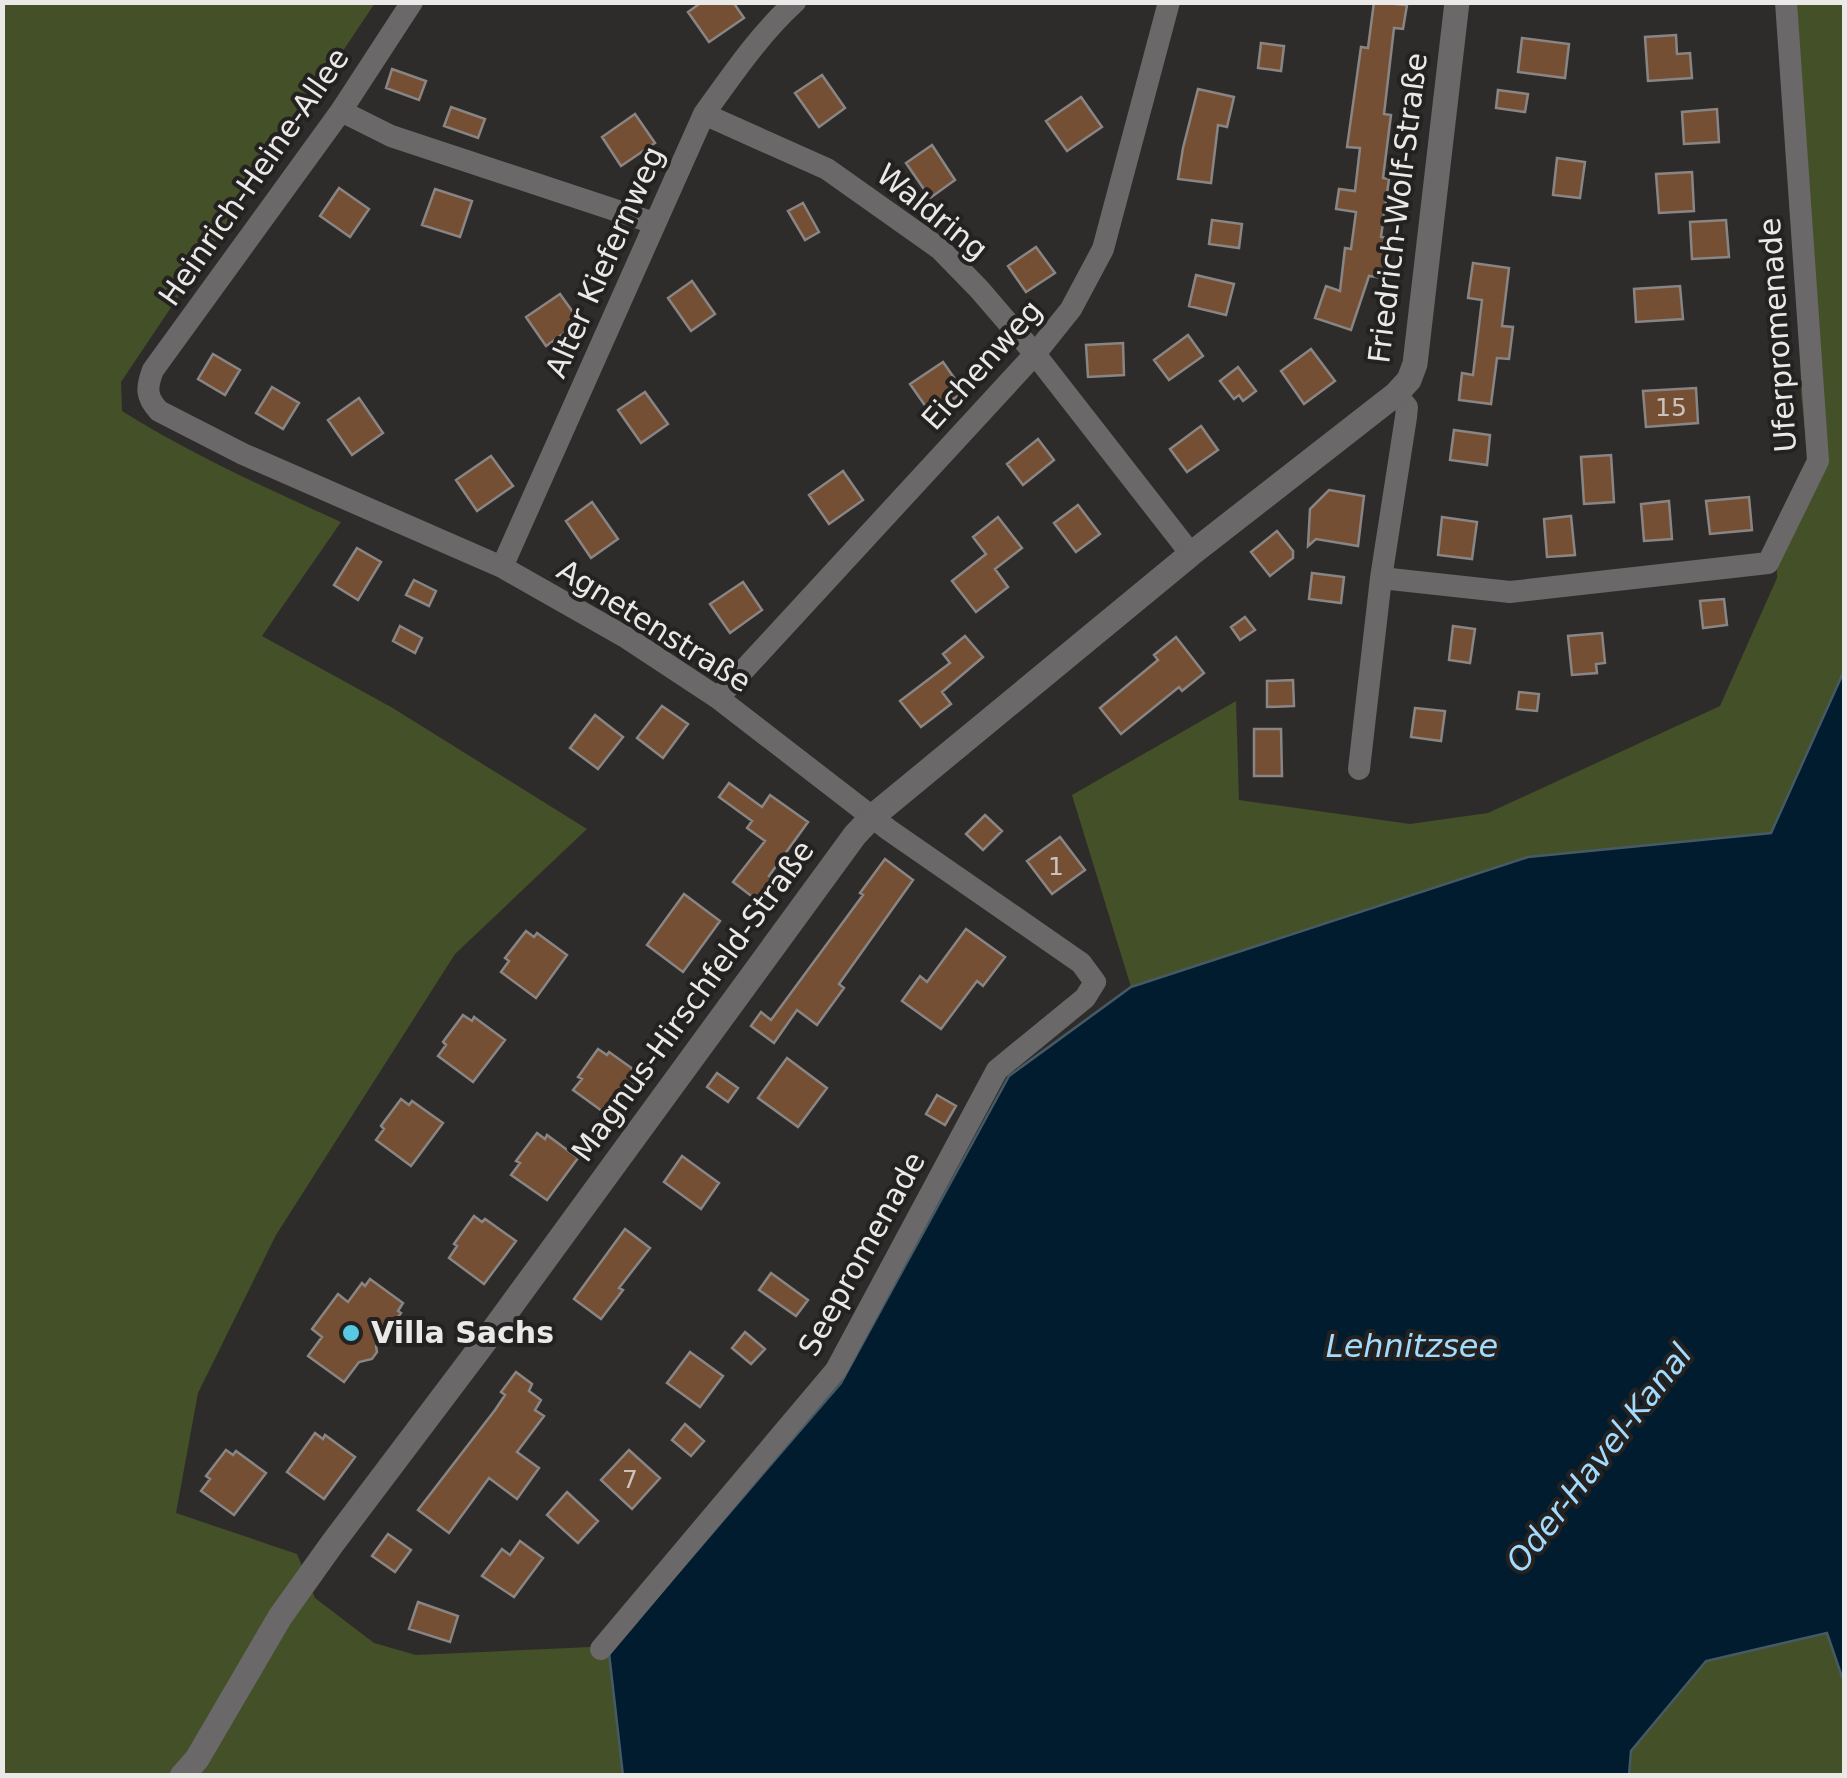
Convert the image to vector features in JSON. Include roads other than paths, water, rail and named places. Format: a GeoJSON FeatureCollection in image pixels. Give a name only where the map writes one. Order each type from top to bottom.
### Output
{"type":"FeatureCollection","features":[{"type":"Feature","properties":{"kind":"street","name":"Heinrich-Heine-Allee"},"geometry":{"type":"LineString","coordinates":[[147,386],[152,370],[341,111],[412,2]]}},
{"type":"Feature","properties":{"kind":"street","name":"Alter Kiefernweg"},"geometry":{"type":"LineString","coordinates":[[502,568],[704,114],[742,61],[796,2]]}},
{"type":"Feature","properties":{"kind":"street","name":"Eichenweg"},"geometry":{"type":"LineString","coordinates":[[718,698],[1072,309],[1103,249],[1168,2]]}},
{"type":"Feature","properties":{"kind":"street","name":"Friedrich-Wolf-Straße"},"geometry":{"type":"LineString","coordinates":[[1359,769],[1381,578],[1407,407],[1396,394],[1409,380],[1415,364],[1457,2]]}},
{"type":"Feature","properties":{"kind":"street","name":"Uferpromenade"},"geometry":{"type":"LineString","coordinates":[[1381,578],[1510,592],[1768,562],[1818,460],[1786,2]]}},
{"type":"Feature","properties":{"kind":"street"},"geometry":{"type":"LineString","coordinates":[[341,111],[391,136],[654,223]]}},
{"type":"Feature","properties":{"kind":"street","name":"Waldring"},"geometry":{"type":"LineString","coordinates":[[704,114],[827,170],[940,249],[1035,354],[1191,554]]}},
{"type":"Feature","properties":{"kind":"street","name":"Agnetenstraße"},"geometry":{"type":"LineString","coordinates":[[147,386],[150,400],[159,411],[226,446],[502,568],[627,638],[718,698],[872,817],[1081,963],[1095,982]]}},
{"type":"Feature","properties":{"kind":"street","name":"Magnus-Hirschfeld-Straße"},"geometry":{"type":"LineString","coordinates":[[182,1776],[197,1759],[280,1617],[332,1544],[489,1336],[844,848],[872,817],[1191,554],[1396,394]]}},
{"type":"Feature","properties":{"kind":"street","name":"Seepromenade"},"geometry":{"type":"LineString","coordinates":[[601,1648],[836,1370],[997,1070],[1085,998],[1095,982]]}},
{"type":"Feature","properties":{"kind":"water","name":"Lehnitzsee"},"geometry":{"type":"Polygon","coordinates":[[[1844,671],[1844,1677],[1827,1633],[1706,1661],[1631,1751],[1629,1775],[623,1776],[609,1653],[841,1383],[1009,1076],[1131,987],[1528,857],[1771,833],[1844,671]]]}},
{"type":"Feature","properties":{"kind":"place","name":"Villa Sachs"},"geometry":{"type":"Point","coordinates":[351,1333]}},
{"type":"Feature","properties":{"kind":"water label","name":"Oder-Havel-Kanal"},"geometry":{"type":"Point","coordinates":[1599,1458]}}]}
